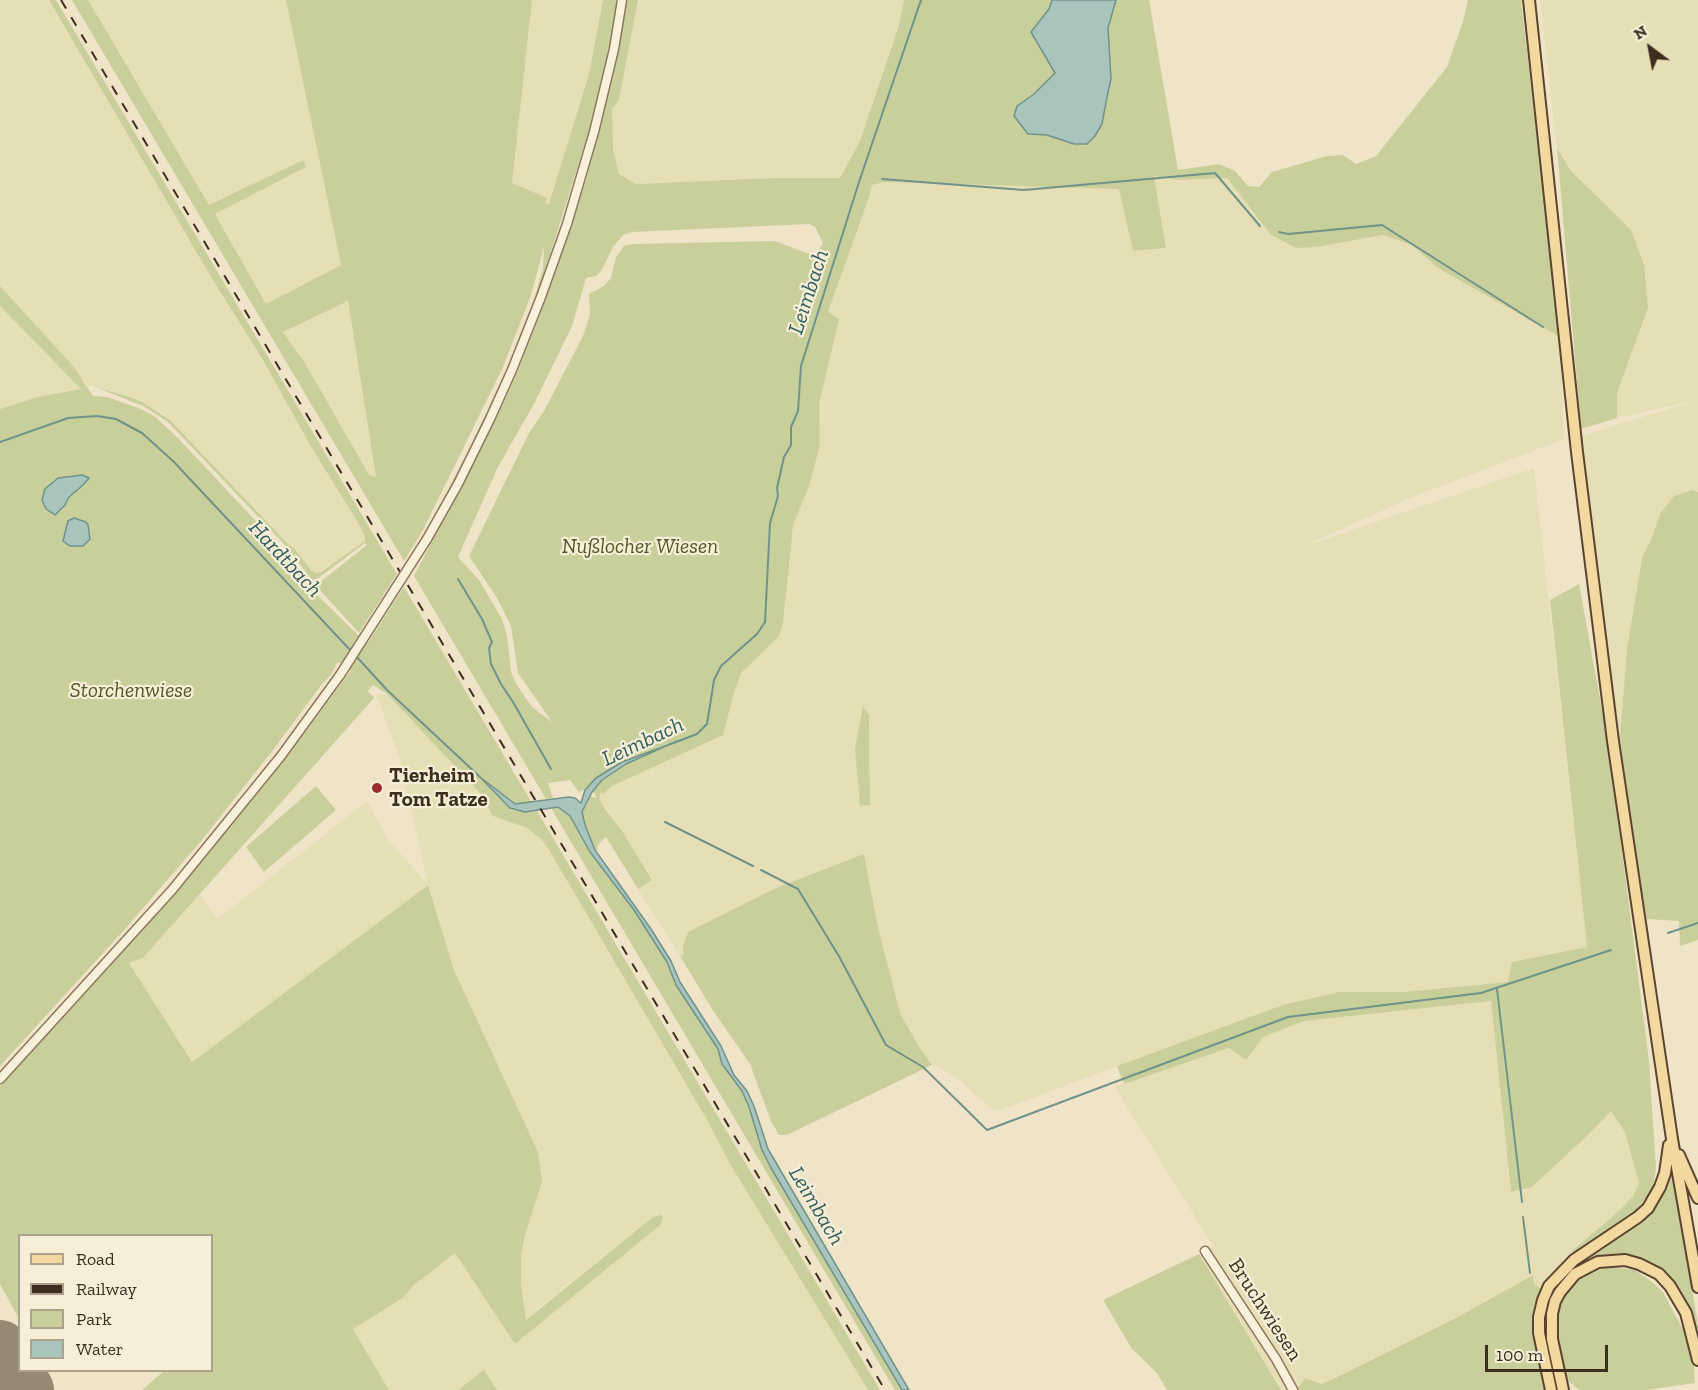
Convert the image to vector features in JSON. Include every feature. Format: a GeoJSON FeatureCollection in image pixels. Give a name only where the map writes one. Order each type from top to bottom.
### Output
{"type":"FeatureCollection","features":[{"type":"Feature","properties":{"kind":"main road"},"geometry":{"type":"LineString","coordinates":[[1529,0],[1593,591],[1629,858],[1671,1134],[1698,1287]]}},
{"type":"Feature","properties":{"kind":"main road"},"geometry":{"type":"LineString","coordinates":[[1671,1134],[1698,1198]]}},
{"type":"Feature","properties":{"kind":"main road"},"geometry":{"type":"LineString","coordinates":[[1551,1390],[1539,1333],[1539,1317],[1549,1286],[1574,1260],[1630,1223],[1648,1208],[1665,1173],[1671,1134]]}},
{"type":"Feature","properties":{"kind":"main road"},"geometry":{"type":"LineString","coordinates":[[1565,1388],[1552,1339],[1552,1314],[1555,1301],[1575,1274],[1598,1262],[1613,1260],[1639,1264],[1659,1274],[1670,1286],[1686,1313],[1698,1360]]}},
{"type":"Feature","properties":{"kind":"street"},"geometry":{"type":"LineString","coordinates":[[0,1079],[172,890],[281,756],[340,675],[427,539],[458,484],[490,419],[541,297],[567,224],[594,132],[614,50],[622,0]]}},
{"type":"Feature","properties":{"kind":"street","name":"Bruchwiesen"},"geometry":{"type":"LineString","coordinates":[[1205,1251],[1276,1359],[1293,1390]]}},
{"type":"Feature","properties":{"kind":"shaded area"},"geometry":{"type":"Polygon","coordinates":[[[0,0],[49,0],[357,521],[365,536],[365,541],[328,568],[316,573],[311,570],[294,548],[158,410],[130,397],[87,385],[0,286],[0,0]]]}},
{"type":"Feature","properties":{"kind":"shaded area"},"geometry":{"type":"Polygon","coordinates":[[[88,0],[286,0],[341,265],[266,304],[215,214],[252,194],[303,160],[209,205],[88,0]]]}},
{"type":"Feature","properties":{"kind":"shaded area"},"geometry":{"type":"Polygon","coordinates":[[[516,0],[603,0],[589,74],[549,205],[507,187],[516,0]]]}},
{"type":"Feature","properties":{"kind":"shaded area"},"geometry":{"type":"Polygon","coordinates":[[[638,0],[904,0],[899,25],[860,141],[840,178],[773,178],[636,184],[619,174],[613,149],[612,108],[619,100],[638,0]]]}},
{"type":"Feature","properties":{"kind":"shaded area"},"geometry":{"type":"Polygon","coordinates":[[[1540,0],[1698,0],[1698,492],[1693,490],[1660,515],[1642,558],[1627,648],[1620,737],[1575,438],[1697,400],[1617,418],[1617,393],[1648,308],[1589,190],[1571,171],[1557,148],[1540,0]]]}},
{"type":"Feature","properties":{"kind":"shaded area"},"geometry":{"type":"Polygon","coordinates":[[[1154,176],[1180,180],[1227,178],[1271,235],[1296,248],[1317,247],[1383,235],[1412,245],[1438,268],[1560,337],[1564,439],[1415,496],[1299,548],[1534,468],[1587,947],[1512,962],[1509,982],[1403,992],[1339,992],[1157,1051],[1001,1110],[990,1108],[955,1076],[932,1065],[900,1013],[878,927],[869,876],[799,881],[776,888],[688,932],[684,954],[680,956],[638,889],[652,879],[599,798],[817,345],[872,185],[885,182],[1120,189],[1133,251],[1166,248],[1154,176]],[[864,707],[855,749],[870,805],[869,715],[864,707]]]}},
{"type":"Feature","properties":{"kind":"shaded area"},"geometry":{"type":"Polygon","coordinates":[[[348,301],[376,477],[369,475],[305,363],[283,332],[348,301]]]}},
{"type":"Feature","properties":{"kind":"shaded area"},"geometry":{"type":"Polygon","coordinates":[[[0,306],[81,389],[37,397],[0,409],[0,306]]]}},
{"type":"Feature","properties":{"kind":"shaded area"},"geometry":{"type":"Polygon","coordinates":[[[387,694],[480,793],[493,816],[527,828],[548,848],[706,1118],[730,1164],[868,1390],[497,1390],[484,1371],[458,1390],[389,1390],[353,1329],[403,1298],[413,1286],[456,1253],[515,1344],[566,1301],[653,1217],[536,1310],[526,1321],[521,1283],[521,1255],[529,1220],[538,1152],[454,970],[428,885],[192,1062],[129,963],[143,958],[200,895],[218,919],[367,801],[388,840],[428,884],[400,759],[376,695],[387,694]]]}},
{"type":"Feature","properties":{"kind":"shaded area"},"geometry":{"type":"Polygon","coordinates":[[[1491,1001],[1511,1192],[1533,1187],[1611,1111],[1625,1132],[1639,1183],[1633,1196],[1572,1251],[1579,1252],[1543,1290],[1534,1284],[1532,1275],[1454,1319],[1329,1381],[1321,1384],[1305,1378],[1300,1386],[1293,1390],[1281,1390],[1199,1254],[1213,1246],[1115,1087],[1229,1048],[1246,1060],[1263,1037],[1304,1021],[1491,1001]]]}},
{"type":"Feature","properties":{"kind":"green space"},"geometry":{"type":"Polygon","coordinates":[[[49,0],[56,0],[397,574],[359,633],[318,588],[319,583],[367,545],[365,543],[317,579],[312,580],[286,546],[168,422],[143,406],[98,388],[144,403],[170,420],[316,573],[321,572],[365,541],[365,536],[357,521],[310,445],[263,360],[211,277],[49,0]]]}},
{"type":"Feature","properties":{"kind":"green space"},"geometry":{"type":"Polygon","coordinates":[[[72,0],[88,0],[209,205],[303,160],[306,167],[215,214],[266,304],[341,265],[286,0],[532,0],[512,183],[547,198],[545,203],[549,204],[589,74],[603,0],[616,0],[617,8],[609,49],[589,131],[537,296],[508,369],[486,417],[426,532],[507,368],[535,296],[543,269],[544,247],[531,295],[503,367],[423,530],[404,561],[72,0]],[[348,301],[283,332],[305,363],[369,475],[376,477],[348,301]]]}},
{"type":"Feature","properties":{"kind":"green space","name":"Nußlocher Wiesen"},"geometry":{"type":"Polygon","coordinates":[[[628,0],[638,0],[619,100],[612,109],[613,149],[619,174],[636,184],[773,178],[840,178],[860,141],[899,25],[904,0],[1052,0],[1049,9],[1040,19],[1038,45],[1055,73],[1034,94],[1017,106],[1028,134],[1047,135],[1074,144],[1102,124],[1111,79],[1108,28],[1116,0],[1149,0],[1178,170],[1219,164],[1235,171],[1248,186],[1259,187],[1272,172],[1327,156],[1343,155],[1356,164],[1376,156],[1447,67],[1468,0],[1521,0],[1560,337],[1438,268],[1412,245],[1383,235],[1317,247],[1296,248],[1271,235],[1227,178],[1180,180],[1154,176],[1166,248],[1133,251],[1119,189],[885,182],[872,185],[828,312],[839,319],[819,404],[820,445],[809,486],[793,525],[783,623],[779,636],[741,673],[723,735],[612,786],[603,794],[601,792],[599,798],[652,880],[638,889],[606,837],[598,845],[597,853],[585,825],[582,813],[590,796],[596,798],[595,793],[592,792],[594,781],[585,790],[579,792],[570,780],[548,783],[553,798],[546,799],[414,576],[495,421],[517,373],[546,299],[586,180],[599,133],[628,0]],[[809,224],[632,232],[623,235],[613,247],[602,270],[596,276],[586,278],[572,326],[535,402],[498,467],[458,557],[479,580],[502,619],[507,636],[511,672],[517,685],[532,707],[552,722],[518,673],[511,626],[497,598],[469,556],[529,433],[544,411],[583,336],[590,315],[589,294],[604,286],[611,278],[616,257],[624,246],[775,241],[814,256],[823,243],[815,227],[809,224]]]}},
{"type":"Feature","properties":{"kind":"green space"},"geometry":{"type":"Polygon","coordinates":[[[1557,148],[1571,171],[1631,230],[1644,265],[1648,308],[1617,393],[1617,418],[1581,429],[1557,148]]]}},
{"type":"Feature","properties":{"kind":"green space","name":"Storchenwiese"},"geometry":{"type":"Polygon","coordinates":[[[0,286],[73,366],[93,396],[107,397],[141,409],[154,416],[176,436],[283,550],[311,589],[367,644],[404,587],[532,803],[515,804],[483,779],[525,812],[537,811],[880,1390],[868,1390],[730,1164],[706,1118],[548,848],[527,828],[493,816],[480,793],[387,694],[373,685],[368,691],[374,698],[143,958],[129,963],[192,1062],[428,885],[454,970],[538,1152],[542,1182],[521,1255],[521,1283],[526,1320],[653,1217],[661,1215],[663,1217],[660,1225],[515,1344],[455,1253],[413,1286],[403,1298],[353,1329],[389,1390],[142,1390],[163,1372],[213,1372],[213,1234],[18,1234],[18,1317],[0,1284],[0,1086],[176,893],[285,760],[351,670],[338,662],[330,676],[202,840],[125,929],[0,1066],[0,409],[37,397],[81,389],[0,306],[0,286]],[[82,475],[77,476],[42,500],[47,510],[58,511],[88,478],[82,475]]]}},
{"type":"Feature","properties":{"kind":"green space"},"geometry":{"type":"Polygon","coordinates":[[[1693,490],[1698,492],[1698,940],[1680,946],[1679,921],[1647,919],[1636,863],[1620,737],[1627,648],[1642,558],[1660,514],[1674,496],[1693,490]]]}},
{"type":"Feature","properties":{"kind":"green space"},"geometry":{"type":"Polygon","coordinates":[[[1579,584],[1608,743],[1649,1061],[1656,1169],[1652,1191],[1633,1213],[1579,1252],[1571,1252],[1621,1209],[1633,1196],[1639,1183],[1625,1132],[1611,1111],[1532,1187],[1511,1192],[1491,1001],[1304,1021],[1263,1037],[1246,1060],[1229,1048],[1124,1084],[1117,1066],[1283,1005],[1339,992],[1403,992],[1508,982],[1512,962],[1587,947],[1550,600],[1579,584]]]}},
{"type":"Feature","properties":{"kind":"green space"},"geometry":{"type":"Polygon","coordinates":[[[863,706],[869,715],[870,805],[860,806],[855,749],[863,706]]]}},
{"type":"Feature","properties":{"kind":"green space"},"geometry":{"type":"Polygon","coordinates":[[[316,786],[336,810],[264,872],[246,847],[316,786]]]}},
{"type":"Feature","properties":{"kind":"green space"},"geometry":{"type":"Polygon","coordinates":[[[551,808],[561,808],[570,816],[667,962],[676,985],[718,1049],[722,1064],[742,1091],[762,1150],[771,1168],[902,1390],[895,1390],[551,808]]]}},
{"type":"Feature","properties":{"kind":"green space"},"geometry":{"type":"Polygon","coordinates":[[[864,854],[878,927],[900,1013],[932,1065],[787,1135],[779,1135],[771,1121],[750,1064],[712,1009],[680,956],[684,954],[683,946],[688,932],[776,888],[864,854]]]}},
{"type":"Feature","properties":{"kind":"green space"},"geometry":{"type":"Polygon","coordinates":[[[1672,1164],[1698,1330],[1688,1307],[1658,1268],[1645,1260],[1614,1254],[1597,1257],[1575,1267],[1643,1218],[1672,1164]]]}},
{"type":"Feature","properties":{"kind":"green space"},"geometry":{"type":"Polygon","coordinates":[[[1199,1254],[1281,1390],[1167,1390],[1156,1372],[1132,1349],[1103,1300],[1199,1254]]]}},
{"type":"Feature","properties":{"kind":"green space"},"geometry":{"type":"Polygon","coordinates":[[[1612,1267],[1635,1270],[1663,1292],[1689,1341],[1693,1356],[1695,1383],[1647,1390],[1579,1390],[1565,1378],[1556,1338],[1557,1314],[1561,1303],[1579,1280],[1601,1269],[1612,1267]]]}},
{"type":"Feature","properties":{"kind":"green space"},"geometry":{"type":"Polygon","coordinates":[[[1533,1275],[1534,1284],[1543,1290],[1535,1324],[1537,1353],[1547,1390],[1293,1390],[1300,1386],[1305,1378],[1321,1384],[1329,1381],[1454,1319],[1533,1275]]]}},
{"type":"Feature","properties":{"kind":"green space"},"geometry":{"type":"Polygon","coordinates":[[[484,1370],[497,1390],[458,1390],[484,1370]]]}},
{"type":"Feature","properties":{"kind":"water"},"geometry":{"type":"Polygon","coordinates":[[[1052,0],[1116,0],[1108,28],[1111,79],[1102,124],[1087,144],[1074,144],[1047,135],[1028,134],[1014,116],[1017,106],[1034,94],[1055,73],[1031,32],[1049,9],[1052,0]]]}},
{"type":"Feature","properties":{"kind":"water"},"geometry":{"type":"Polygon","coordinates":[[[82,475],[89,478],[69,497],[55,515],[46,509],[42,500],[45,489],[58,478],[82,475]]]}},
{"type":"Feature","properties":{"kind":"water"},"geometry":{"type":"Polygon","coordinates":[[[74,518],[88,525],[90,539],[83,546],[70,546],[63,541],[68,521],[74,518]]]}},
{"type":"Feature","properties":{"kind":"water"},"geometry":{"type":"Polygon","coordinates":[[[668,745],[626,764],[602,780],[592,792],[582,812],[585,825],[595,850],[651,929],[671,961],[680,982],[721,1046],[734,1075],[747,1091],[768,1149],[909,1390],[902,1390],[771,1168],[762,1150],[742,1091],[722,1064],[718,1049],[676,985],[667,962],[634,910],[590,852],[570,816],[558,807],[525,812],[510,808],[480,777],[515,804],[569,797],[581,803],[585,790],[596,778],[622,762],[668,745]]]}},
{"type":"Feature","properties":{"kind":"waterway","name":"Leimbach"},"geometry":{"type":"LineString","coordinates":[[668,745],[697,734],[707,724],[714,680],[721,666],[757,634],[765,622],[770,523],[778,496],[777,488],[784,457],[791,445],[791,427],[798,411],[801,366],[859,182],[921,0]]}},
{"type":"Feature","properties":{"kind":"waterway"},"geometry":{"type":"LineString","coordinates":[[882,179],[1024,190],[1215,173],[1260,226]]}},
{"type":"Feature","properties":{"kind":"waterway"},"geometry":{"type":"LineString","coordinates":[[1279,232],[1288,234],[1382,225],[1543,327]]}},
{"type":"Feature","properties":{"kind":"waterway","name":"Hardtbach"},"geometry":{"type":"LineString","coordinates":[[0,442],[68,418],[97,416],[116,419],[142,433],[173,461],[352,652]]}},
{"type":"Feature","properties":{"kind":"waterway","name":"Leimbach"},"geometry":{"type":"LineString","coordinates":[[458,579],[482,619],[492,642],[489,648],[491,664],[551,769]]}},
{"type":"Feature","properties":{"kind":"waterway","name":"Hardtbach"},"geometry":{"type":"LineString","coordinates":[[356,656],[387,690],[480,777]]}},
{"type":"Feature","properties":{"kind":"waterway"},"geometry":{"type":"LineString","coordinates":[[665,822],[753,866]]}},
{"type":"Feature","properties":{"kind":"waterway"},"geometry":{"type":"LineString","coordinates":[[761,870],[798,889],[840,958],[886,1045],[923,1067],[987,1130],[1288,1017],[1481,993],[1611,950]]}},
{"type":"Feature","properties":{"kind":"waterway"},"geometry":{"type":"LineString","coordinates":[[1668,933],[1698,923]]}},
{"type":"Feature","properties":{"kind":"waterway"},"geometry":{"type":"LineString","coordinates":[[1497,989],[1522,1202]]}},
{"type":"Feature","properties":{"kind":"waterway"},"geometry":{"type":"LineString","coordinates":[[1523,1217],[1530,1273]]}},
{"type":"Feature","properties":{"kind":"runway"},"geometry":{"type":"LineString","coordinates":[[0,1348],[26,1390]]}},
{"type":"Feature","properties":{"kind":"railway"},"geometry":{"type":"LineString","coordinates":[[61,0],[885,1390]]}},
{"type":"Feature","properties":{"kind":"place","name":"Tierheim Tom Tatze"},"geometry":{"type":"Point","coordinates":[377,788]}}]}
